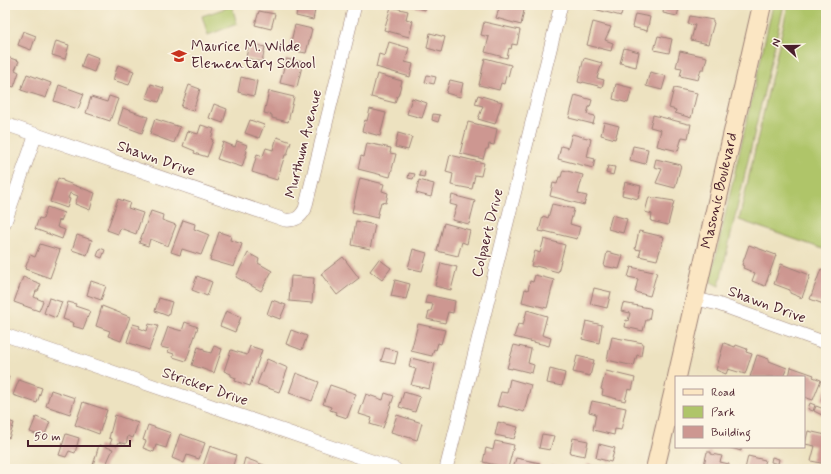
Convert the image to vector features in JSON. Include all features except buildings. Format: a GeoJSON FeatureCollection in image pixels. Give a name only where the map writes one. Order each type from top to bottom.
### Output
{"type":"FeatureCollection","features":[{"type":"Feature","properties":{"kind":"street","name":"Murthum Avenue"},"geometry":{"type":"LineString","coordinates":[[297,219],[305,209],[356,5]]}},
{"type":"Feature","properties":{"kind":"street","name":"Colpaert Drive"},"geometry":{"type":"LineString","coordinates":[[446,469],[561,5]]}},
{"type":"Feature","properties":{"kind":"street","name":"Masonic Boulevard"},"geometry":{"type":"LineString","coordinates":[[677,376],[762,5]]}},
{"type":"Feature","properties":{"kind":"street","name":"Shawn Drive"},"geometry":{"type":"LineString","coordinates":[[5,124],[285,220],[292,221],[297,219]]}},
{"type":"Feature","properties":{"kind":"street"},"geometry":{"type":"LineString","coordinates":[[5,222],[36,134]]}},
{"type":"Feature","properties":{"kind":"street","name":"Shawn Drive"},"geometry":{"type":"LineString","coordinates":[[696,299],[718,304],[826,343]]}},
{"type":"Feature","properties":{"kind":"street","name":"Stricker Drive"},"geometry":{"type":"LineString","coordinates":[[5,335],[395,469]]}},
{"type":"Feature","properties":{"kind":"street"},"geometry":{"type":"LineString","coordinates":[[655,469],[675,385]]}},
{"type":"Feature","properties":{"kind":"green space"},"geometry":{"type":"Polygon","coordinates":[[[773,5],[784,5],[719,286],[711,282],[711,277],[773,5]]]}},
{"type":"Feature","properties":{"kind":"green space"},"geometry":{"type":"Polygon","coordinates":[[[788,5],[826,5],[826,250],[739,220],[788,5]]]}},
{"type":"Feature","properties":{"kind":"green space"},"geometry":{"type":"Polygon","coordinates":[[[232,6],[237,24],[208,35],[202,16],[232,6]]]}},
{"type":"Feature","properties":{"kind":"place","name":"Maurice M. Wilde Elementary School"},"geometry":{"type":"Point","coordinates":[179,56]}}]}
